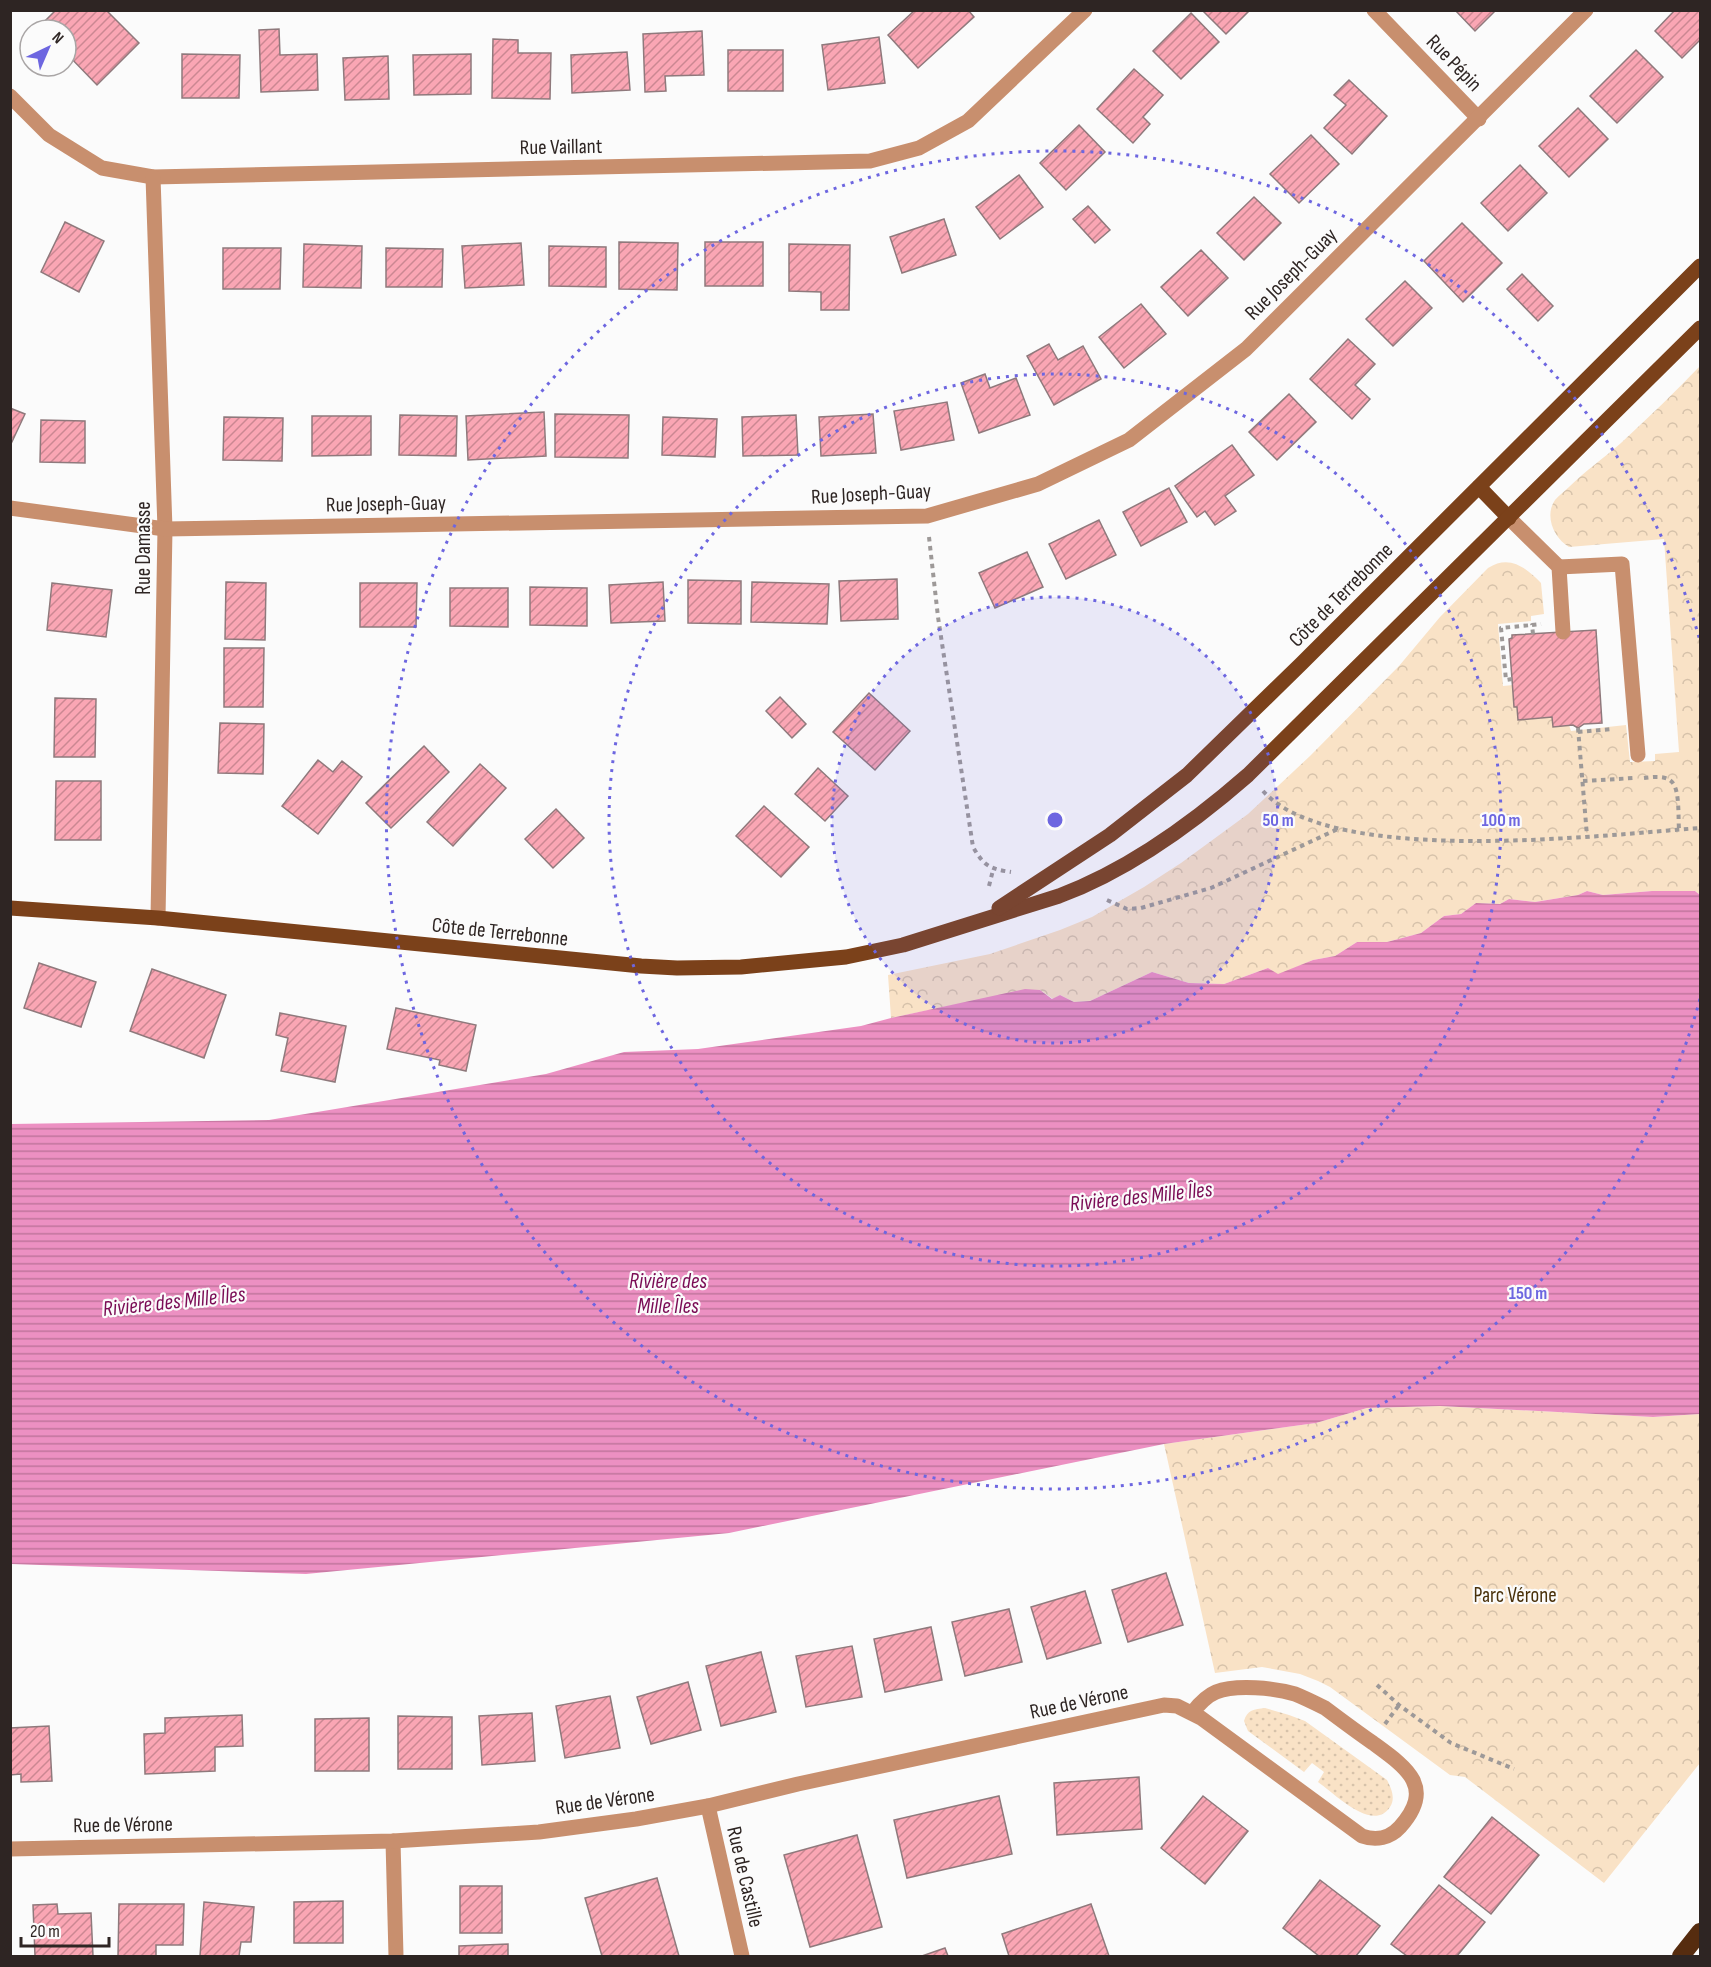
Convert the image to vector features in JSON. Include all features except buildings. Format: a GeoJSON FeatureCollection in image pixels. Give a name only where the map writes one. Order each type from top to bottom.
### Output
{"type":"FeatureCollection","features":[{"type":"Feature","properties":{"kind":"highway"},"geometry":{"type":"LineString","coordinates":[[1681,1956],[1701,1932]]}},
{"type":"Feature","properties":{"kind":"main road","name":"Côte de Terrebonne"},"geometry":{"type":"LineString","coordinates":[[982,919],[1110,835],[1188,775],[1700,268]]}},
{"type":"Feature","properties":{"kind":"main road","name":"Côte de Terrebonne"},"geometry":{"type":"LineString","coordinates":[[10,908],[158,918],[580,961],[677,968],[741,967],[846,957],[903,945],[1079,888],[1152,848],[1209,808],[1281,744],[1701,328]]}},
{"type":"Feature","properties":{"kind":"main road"},"geometry":{"type":"LineString","coordinates":[[1479,487],[1509,518]]}},
{"type":"Feature","properties":{"kind":"street","name":"Rue Vaillant"},"geometry":{"type":"LineString","coordinates":[[10,96],[49,135],[102,168],[153,177],[870,162],[919,148],[968,121],[1085,10]]}},
{"type":"Feature","properties":{"kind":"street","name":"Rue Pépin"},"geometry":{"type":"LineString","coordinates":[[1374,10],[1479,119]]}},
{"type":"Feature","properties":{"kind":"street","name":"Rue Joseph-Guay"},"geometry":{"type":"LineString","coordinates":[[10,508],[165,530],[927,516],[1038,484],[1129,440],[1246,349],[1586,10]]}},
{"type":"Feature","properties":{"kind":"street","name":"Rue Damasse"},"geometry":{"type":"LineString","coordinates":[[153,177],[165,530],[158,918]]}},
{"type":"Feature","properties":{"kind":"street"},"geometry":{"type":"LineString","coordinates":[[1509,518],[1559,567],[1563,632]]}},
{"type":"Feature","properties":{"kind":"street"},"geometry":{"type":"LineString","coordinates":[[1559,567],[1622,564],[1638,755]]}},
{"type":"Feature","properties":{"kind":"street","name":"Rue de Vérone"},"geometry":{"type":"LineString","coordinates":[[10,1849],[393,1841],[539,1832],[643,1818],[708,1806],[1164,1705],[1177,1706],[1192,1713],[1362,1836],[1380,1839],[1390,1835],[1398,1829],[1413,1807],[1417,1795],[1415,1785],[1402,1764],[1311,1701],[1294,1694],[1242,1688],[1216,1692],[1200,1702],[1192,1713]]}},
{"type":"Feature","properties":{"kind":"street","name":"Rue de Castille"},"geometry":{"type":"LineString","coordinates":[[708,1806],[742,1956]]}},
{"type":"Feature","properties":{"kind":"street"},"geometry":{"type":"LineString","coordinates":[[393,1841],[396,1956]]}},
{"type":"Feature","properties":{"kind":"path"},"geometry":{"type":"LineString","coordinates":[[929,540],[968,823],[973,847],[979,857],[993,870]]}},
{"type":"Feature","properties":{"kind":"path"},"geometry":{"type":"LineString","coordinates":[[1512,679],[1506,680],[1501,628],[1544,624]]}},
{"type":"Feature","properties":{"kind":"path"},"geometry":{"type":"LineString","coordinates":[[1532,625],[1533,634]]}},
{"type":"Feature","properties":{"kind":"path"},"geometry":{"type":"LineString","coordinates":[[1578,728],[1587,836]]}},
{"type":"Feature","properties":{"kind":"path"},"geometry":{"type":"LineString","coordinates":[[1583,781],[1666,778],[1672,782],[1677,794],[1679,829]]}},
{"type":"Feature","properties":{"kind":"path"},"geometry":{"type":"LineString","coordinates":[[1268,797],[1284,808],[1315,823],[1412,840],[1587,836],[1701,828]]}},
{"type":"Feature","properties":{"kind":"path"},"geometry":{"type":"LineString","coordinates":[[1115,903],[1127,909],[1141,908],[1211,888],[1340,828]]}},
{"type":"Feature","properties":{"kind":"path"},"geometry":{"type":"LineString","coordinates":[[1377,1685],[1399,1705],[1451,1743],[1514,1769]]}},
{"type":"Feature","properties":{"kind":"path"},"geometry":{"type":"LineString","coordinates":[[1383,1726],[1399,1705]]}},
{"type":"Feature","properties":{"kind":"green space"},"geometry":{"type":"Polygon","coordinates":[[[1700,366],[1700,895],[1695,891],[1652,891],[1603,895],[1587,891],[1578,895],[1535,902],[1509,899],[1500,904],[1476,903],[1461,914],[1444,916],[1421,933],[1387,942],[1357,942],[1335,956],[1313,960],[1278,975],[1268,968],[1224,984],[1189,983],[1152,972],[1090,1001],[1074,1002],[1060,995],[1053,999],[1040,990],[891,1018],[888,975],[990,954],[1092,917],[1181,863],[1248,814],[1310,756],[1399,666],[1440,617],[1488,568],[1496,564],[1503,562],[1517,565],[1541,583],[1544,614],[1531,616],[1531,621],[1498,624],[1503,686],[1513,685],[1514,707],[1517,707],[1518,720],[1552,717],[1553,727],[1569,725],[1571,731],[1626,725],[1630,762],[1655,761],[1655,754],[1679,752],[1664,539],[1569,547],[1555,532],[1550,513],[1558,496],[1621,443],[1700,366]]]}},
{"type":"Feature","properties":{"kind":"green space","name":"Parc Vérone"},"geometry":{"type":"Polygon","coordinates":[[[1440,1406],[1653,1417],[1700,1414],[1700,1763],[1604,1883],[1465,1777],[1450,1775],[1330,1687],[1300,1674],[1262,1667],[1215,1673],[1164,1444],[1316,1423],[1367,1408],[1440,1406]]]}},
{"type":"Feature","properties":{"kind":"green space"},"geometry":{"type":"Polygon","coordinates":[[[1265,1708],[1305,1721],[1387,1780],[1393,1797],[1390,1807],[1383,1814],[1374,1816],[1354,1809],[1318,1782],[1324,1772],[1312,1763],[1304,1772],[1248,1731],[1244,1721],[1247,1714],[1265,1708]]]}},
{"type":"Feature","properties":{"kind":"water","name":"Rivière des Mille Îles"},"geometry":{"type":"Polygon","coordinates":[[[1587,891],[1603,895],[1652,891],[1695,891],[1700,895],[1700,1414],[1653,1417],[1440,1406],[1367,1408],[1316,1423],[1164,1444],[729,1533],[306,1574],[11,1564],[11,1124],[269,1120],[546,1074],[624,1052],[698,1049],[861,1026],[1025,989],[1040,990],[1052,999],[1060,995],[1074,1002],[1090,1001],[1152,972],[1189,983],[1224,984],[1268,968],[1278,974],[1313,960],[1335,956],[1357,942],[1387,942],[1421,933],[1444,916],[1461,914],[1476,903],[1500,904],[1509,899],[1535,902],[1578,895],[1587,891]]]}}]}
